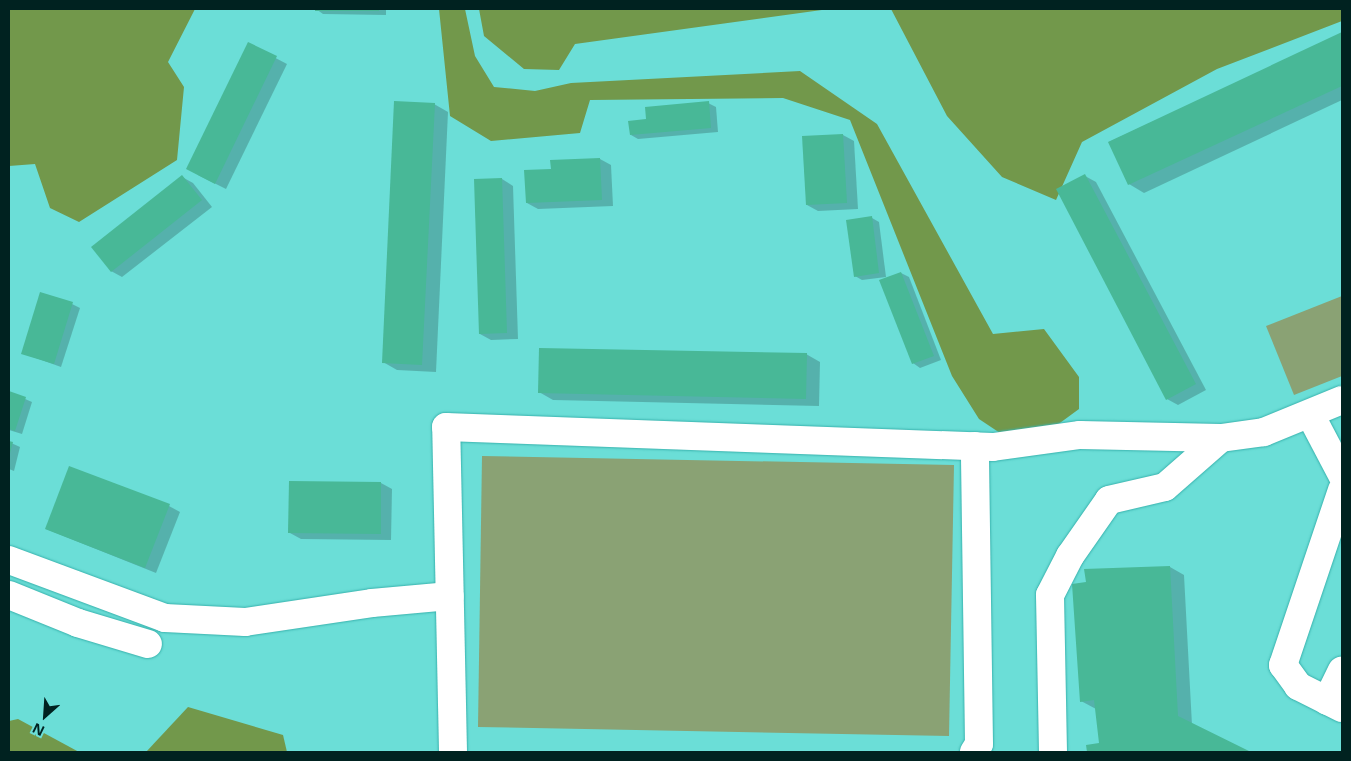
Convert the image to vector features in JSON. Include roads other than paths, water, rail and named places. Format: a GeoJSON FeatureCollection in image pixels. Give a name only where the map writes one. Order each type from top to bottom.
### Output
{"type":"FeatureCollection","features":[{"type":"Feature","properties":{"kind":"street"},"geometry":{"type":"LineString","coordinates":[[453,752],[446,427],[975,446],[1080,435],[1222,438],[1264,432],[1342,400]]}},
{"type":"Feature","properties":{"kind":"street"},"geometry":{"type":"LineString","coordinates":[[1310,414],[1342,475]]}},
{"type":"Feature","properties":{"kind":"street"},"geometry":{"type":"LineString","coordinates":[[1053,752],[1050,595],[1070,556],[1110,500],[1165,487],[1222,438]]}},
{"type":"Feature","properties":{"kind":"street"},"geometry":{"type":"LineString","coordinates":[[974,752],[979,744],[975,446]]}},
{"type":"Feature","properties":{"kind":"street"},"geometry":{"type":"LineString","coordinates":[[1342,490],[1283,665],[1298,686],[1335,705],[1342,670]]}},
{"type":"Feature","properties":{"kind":"street"},"geometry":{"type":"LineString","coordinates":[[9,560],[166,618],[245,622],[372,603],[450,596]]}},
{"type":"Feature","properties":{"kind":"street"},"geometry":{"type":"LineString","coordinates":[[9,594],[78,623],[148,644]]}}]}
